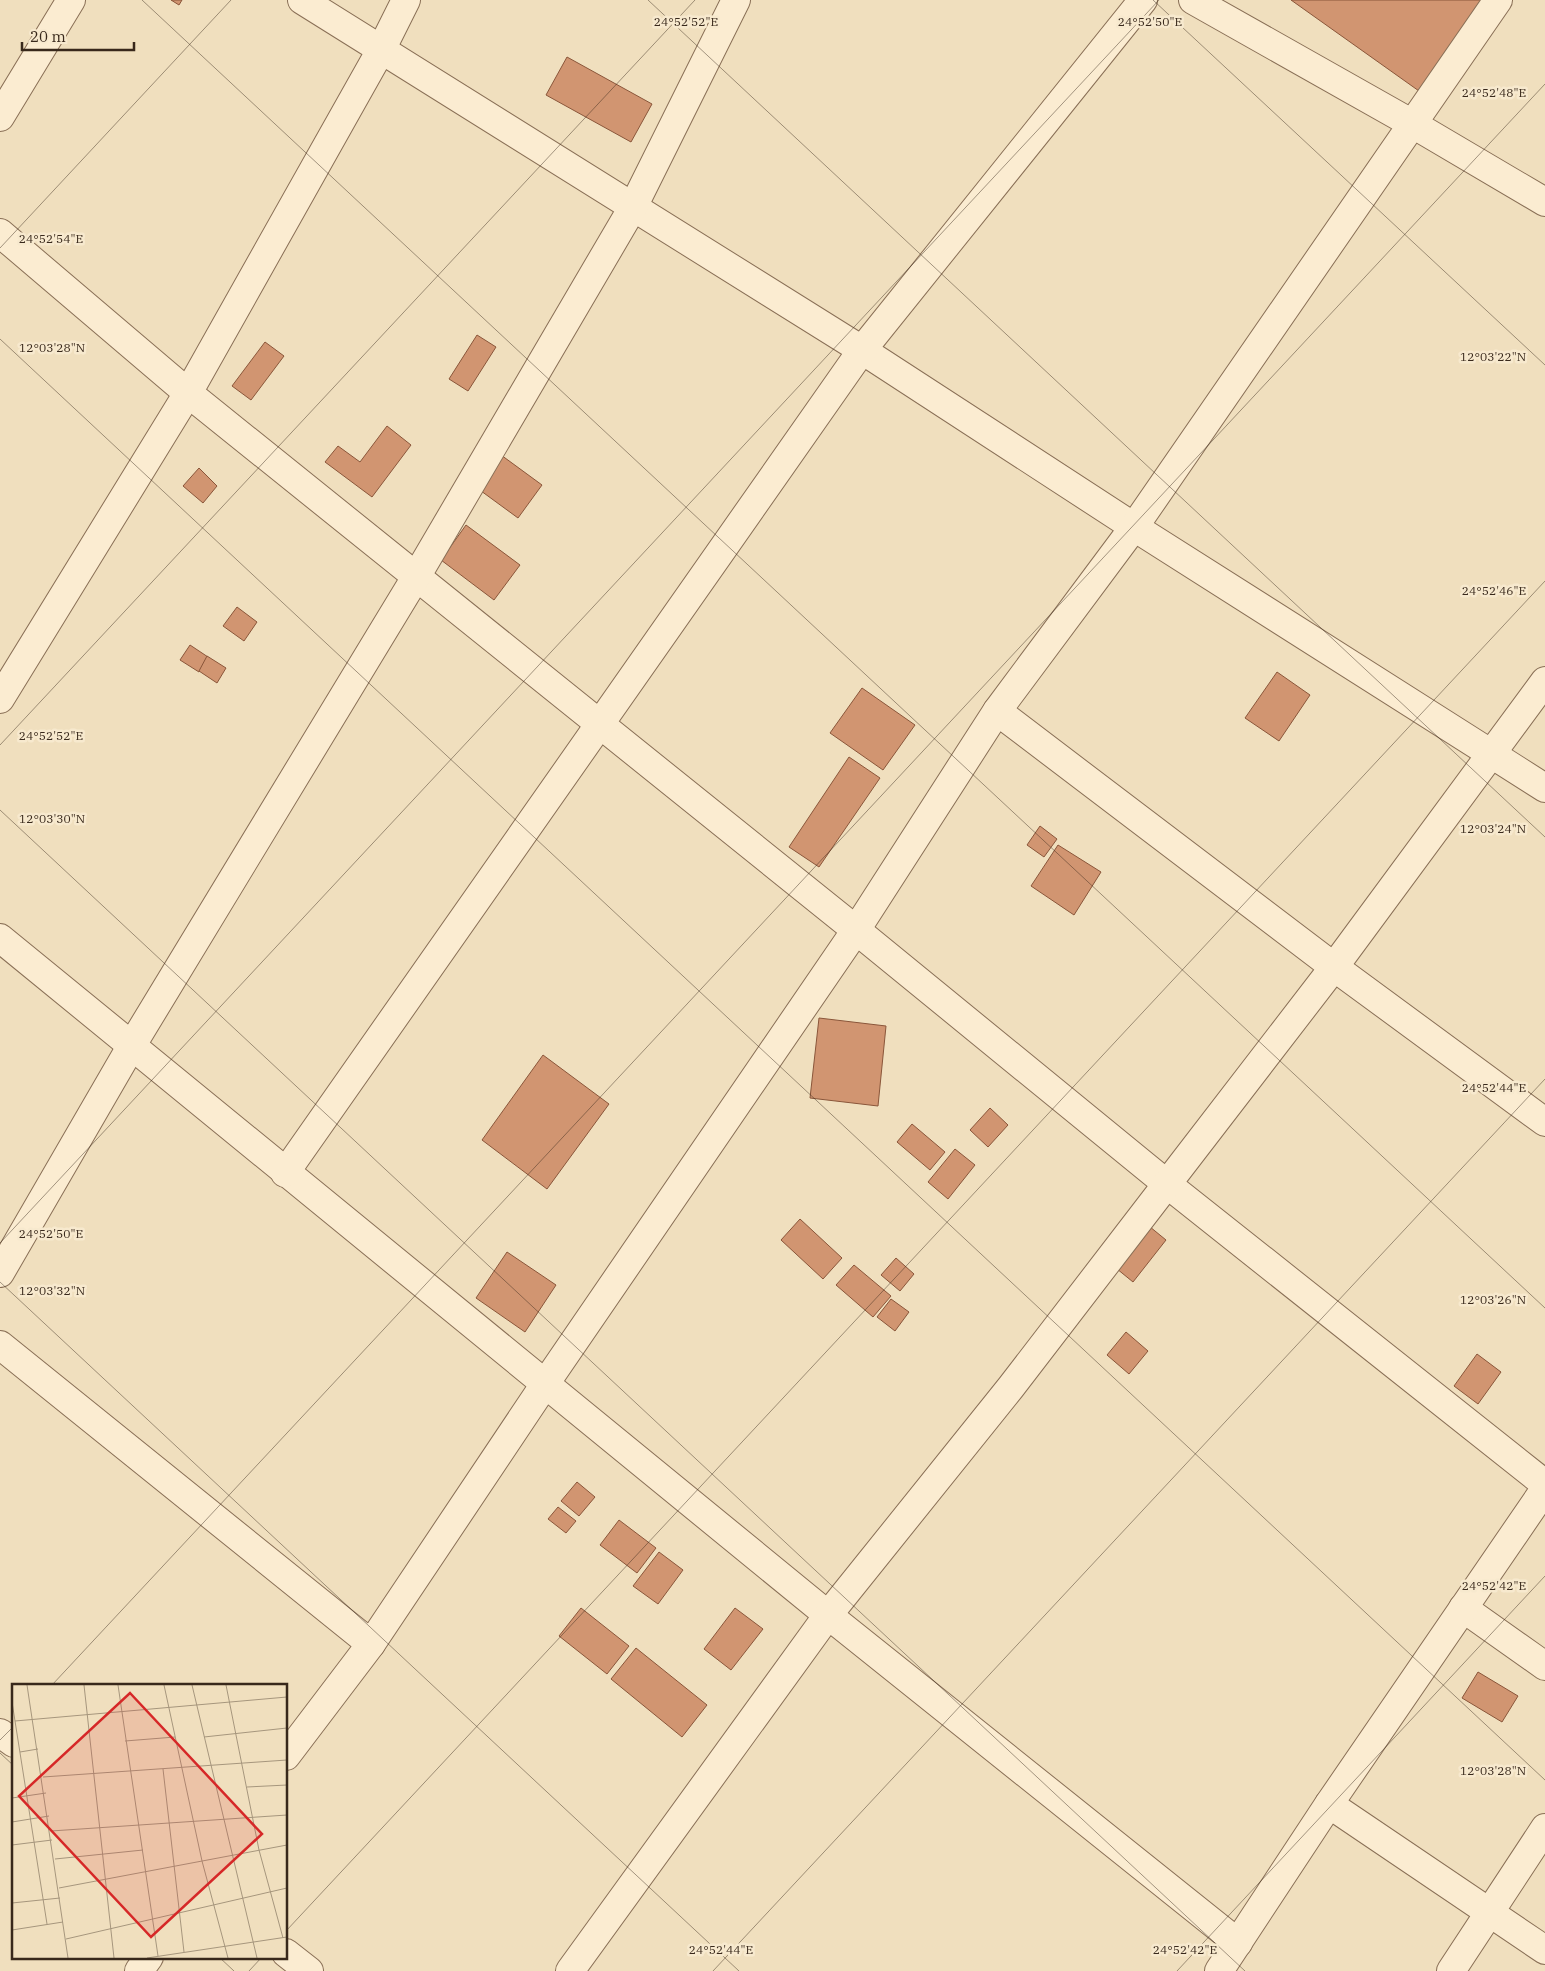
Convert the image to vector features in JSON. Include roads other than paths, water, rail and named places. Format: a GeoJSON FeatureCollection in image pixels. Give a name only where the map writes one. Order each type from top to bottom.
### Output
{"type":"FeatureCollection","features":[{"type":"Feature","properties":{"kind":"street"},"geometry":{"type":"LineString","coordinates":[[0,117],[71,0]]}},
{"type":"Feature","properties":{"kind":"street"},"geometry":{"type":"LineString","coordinates":[[302,0],[382,48],[862,350],[1134,527],[1545,788]]}},
{"type":"Feature","properties":{"kind":"street"},"geometry":{"type":"LineString","coordinates":[[0,699],[188,393],[382,48],[406,0]]}},
{"type":"Feature","properties":{"kind":"street"},"geometry":{"type":"LineString","coordinates":[[0,1273],[132,1045],[416,577],[633,207],[736,0]]}},
{"type":"Feature","properties":{"kind":"street"},"geometry":{"type":"LineString","coordinates":[[285,1173],[862,350],[1143,0]]}},
{"type":"Feature","properties":{"kind":"street"},"geometry":{"type":"LineString","coordinates":[[1193,0],[1411,123],[1545,202]]}},
{"type":"Feature","properties":{"kind":"street"},"geometry":{"type":"LineString","coordinates":[[288,1753],[371,1644],[544,1384],[856,930],[997,710],[1134,527],[1411,123],[1498,0]]}},
{"type":"Feature","properties":{"kind":"street"},"geometry":{"type":"LineString","coordinates":[[0,233],[188,393],[856,930],[1168,1184],[1545,1484]]}},
{"type":"Feature","properties":{"kind":"street"},"geometry":{"type":"LineString","coordinates":[[570,1971],[828,1615],[1010,1388],[1168,1184],[1334,967],[1545,681]]}},
{"type":"Feature","properties":{"kind":"street"},"geometry":{"type":"LineString","coordinates":[[997,710],[1334,967],[1545,1122]]}},
{"type":"Feature","properties":{"kind":"street"},"geometry":{"type":"LineString","coordinates":[[0,938],[285,1173],[828,1615],[1238,1943]]}},
{"type":"Feature","properties":{"kind":"street"},"geometry":{"type":"LineString","coordinates":[[0,1345],[371,1644]]}},
{"type":"Feature","properties":{"kind":"street"},"geometry":{"type":"LineString","coordinates":[[1219,1971],[1329,1804],[1545,1489]]}},
{"type":"Feature","properties":{"kind":"street"},"geometry":{"type":"LineString","coordinates":[[1463,1608],[1545,1666]]}},
{"type":"Feature","properties":{"kind":"street"},"geometry":{"type":"LineString","coordinates":[[0,1733],[12,1742]]}},
{"type":"Feature","properties":{"kind":"street"},"geometry":{"type":"LineString","coordinates":[[1329,1804],[1545,1950]]}},
{"type":"Feature","properties":{"kind":"street"},"geometry":{"type":"LineString","coordinates":[[1451,1971],[1545,1828]]}},
{"type":"Feature","properties":{"kind":"street"},"geometry":{"type":"LineString","coordinates":[[288,1955],[309,1971]]}},
{"type":"Feature","properties":{"kind":"street"},"geometry":{"type":"LineString","coordinates":[[139,1971],[148,1958]]}}]}
